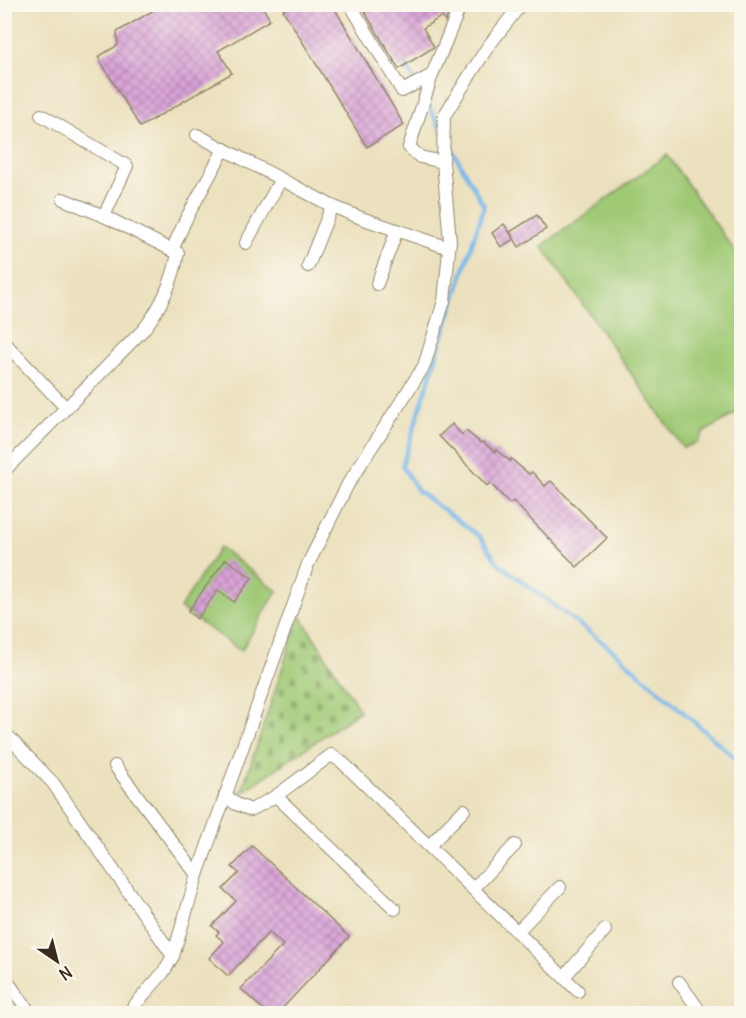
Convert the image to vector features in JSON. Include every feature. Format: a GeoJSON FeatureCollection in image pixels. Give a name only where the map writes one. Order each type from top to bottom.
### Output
{"type":"FeatureCollection","features":[{"type":"Feature","properties":{"kind":"street"},"geometry":{"type":"LineString","coordinates":[[350,4],[402,91],[432,75]]}},
{"type":"Feature","properties":{"kind":"street"},"geometry":{"type":"LineString","coordinates":[[443,162],[420,157],[409,147],[432,75],[461,4]]}},
{"type":"Feature","properties":{"kind":"street"},"geometry":{"type":"LineString","coordinates":[[127,1014],[163,973],[173,956],[197,875],[308,564],[348,484],[424,366],[444,301],[449,248],[443,162],[444,116],[487,48],[521,4]]}},
{"type":"Feature","properties":{"kind":"street"},"geometry":{"type":"LineString","coordinates":[[40,115],[127,166],[104,216]]}},
{"type":"Feature","properties":{"kind":"street"},"geometry":{"type":"LineString","coordinates":[[197,135],[332,206],[449,248]]}},
{"type":"Feature","properties":{"kind":"street"},"geometry":{"type":"LineString","coordinates":[[172,250],[224,149]]}},
{"type":"Feature","properties":{"kind":"street"},"geometry":{"type":"LineString","coordinates":[[246,243],[281,179]]}},
{"type":"Feature","properties":{"kind":"street"},"geometry":{"type":"LineString","coordinates":[[4,471],[144,329],[157,312],[176,267],[178,253],[104,216],[63,199]]}},
{"type":"Feature","properties":{"kind":"street"},"geometry":{"type":"LineString","coordinates":[[308,266],[332,206]]}},
{"type":"Feature","properties":{"kind":"street"},"geometry":{"type":"LineString","coordinates":[[377,284],[397,230]]}},
{"type":"Feature","properties":{"kind":"street"},"geometry":{"type":"LineString","coordinates":[[4,343],[66,408]]}},
{"type":"Feature","properties":{"kind":"street"},"geometry":{"type":"LineString","coordinates":[[4,343],[8,357],[4,359]]}},
{"type":"Feature","properties":{"kind":"street"},"geometry":{"type":"LineString","coordinates":[[4,732],[53,783],[173,956]]}},
{"type":"Feature","properties":{"kind":"street"},"geometry":{"type":"LineString","coordinates":[[225,795],[236,804],[251,810],[276,796],[331,755],[341,761],[578,991]]}},
{"type":"Feature","properties":{"kind":"street"},"geometry":{"type":"LineString","coordinates":[[115,766],[197,875]]}},
{"type":"Feature","properties":{"kind":"street"},"geometry":{"type":"LineString","coordinates":[[276,796],[395,909]]}},
{"type":"Feature","properties":{"kind":"street"},"geometry":{"type":"LineString","coordinates":[[429,846],[464,810]]}},
{"type":"Feature","properties":{"kind":"street"},"geometry":{"type":"LineString","coordinates":[[473,889],[515,845]]}},
{"type":"Feature","properties":{"kind":"street"},"geometry":{"type":"LineString","coordinates":[[517,932],[560,887]]}},
{"type":"Feature","properties":{"kind":"street"},"geometry":{"type":"LineString","coordinates":[[564,977],[604,930]]}},
{"type":"Feature","properties":{"kind":"street"},"geometry":{"type":"LineString","coordinates":[[4,977],[31,1014]]}},
{"type":"Feature","properties":{"kind":"street"},"geometry":{"type":"LineString","coordinates":[[679,982],[702,1014]]}},
{"type":"Feature","properties":{"kind":"green space"},"geometry":{"type":"Polygon","coordinates":[[[667,155],[741,260],[741,410],[703,433],[698,442],[683,448],[542,246],[667,155]]]}},
{"type":"Feature","properties":{"kind":"green space"},"geometry":{"type":"Polygon","coordinates":[[[220,547],[277,591],[241,651],[180,608],[220,547]]]}},
{"type":"Feature","properties":{"kind":"green space"},"geometry":{"type":"Polygon","coordinates":[[[300,615],[360,711],[241,793],[300,615]]]}},
{"type":"Feature","properties":{"kind":"building"},"geometry":{"type":"Polygon","coordinates":[[[164,4],[261,4],[270,20],[218,51],[232,73],[140,127],[98,57],[118,45],[117,32],[164,4]]]}},
{"type":"Feature","properties":{"kind":"building"},"geometry":{"type":"Polygon","coordinates":[[[293,4],[332,4],[404,125],[367,147],[283,10],[293,4]]]}},
{"type":"Feature","properties":{"kind":"building"},"geometry":{"type":"Polygon","coordinates":[[[360,4],[452,4],[445,22],[442,16],[423,28],[434,47],[399,69],[360,4]]]}},
{"type":"Feature","properties":{"kind":"building"},"geometry":{"type":"Polygon","coordinates":[[[537,215],[546,229],[519,247],[510,232],[537,215]]]}},
{"type":"Feature","properties":{"kind":"building"},"geometry":{"type":"Polygon","coordinates":[[[504,224],[514,239],[501,247],[492,233],[504,224]]]}},
{"type":"Feature","properties":{"kind":"building"},"geometry":{"type":"Polygon","coordinates":[[[452,424],[462,435],[466,431],[495,452],[496,450],[510,461],[511,459],[529,474],[532,472],[545,486],[551,481],[607,538],[577,567],[513,501],[510,504],[490,483],[487,486],[439,436],[452,424]]]}},
{"type":"Feature","properties":{"kind":"building"},"geometry":{"type":"Polygon","coordinates":[[[226,559],[252,578],[234,602],[218,590],[197,619],[188,611],[226,559]]]}},
{"type":"Feature","properties":{"kind":"building"},"geometry":{"type":"Polygon","coordinates":[[[252,846],[349,937],[277,1014],[268,1014],[241,989],[283,945],[269,932],[228,976],[209,958],[224,942],[216,935],[219,932],[212,926],[236,901],[223,889],[239,873],[232,867],[252,846]]]}},
{"type":"Feature","properties":{"kind":"waterway"},"geometry":{"type":"LineString","coordinates":[[404,61],[422,94]]}},
{"type":"Feature","properties":{"kind":"waterway"},"geometry":{"type":"LineString","coordinates":[[427,103],[439,126]]}},
{"type":"Feature","properties":{"kind":"waterway"},"geometry":{"type":"LineString","coordinates":[[447,140],[484,206],[402,466],[418,491],[480,537],[498,563],[614,651],[742,764]]}}]}
